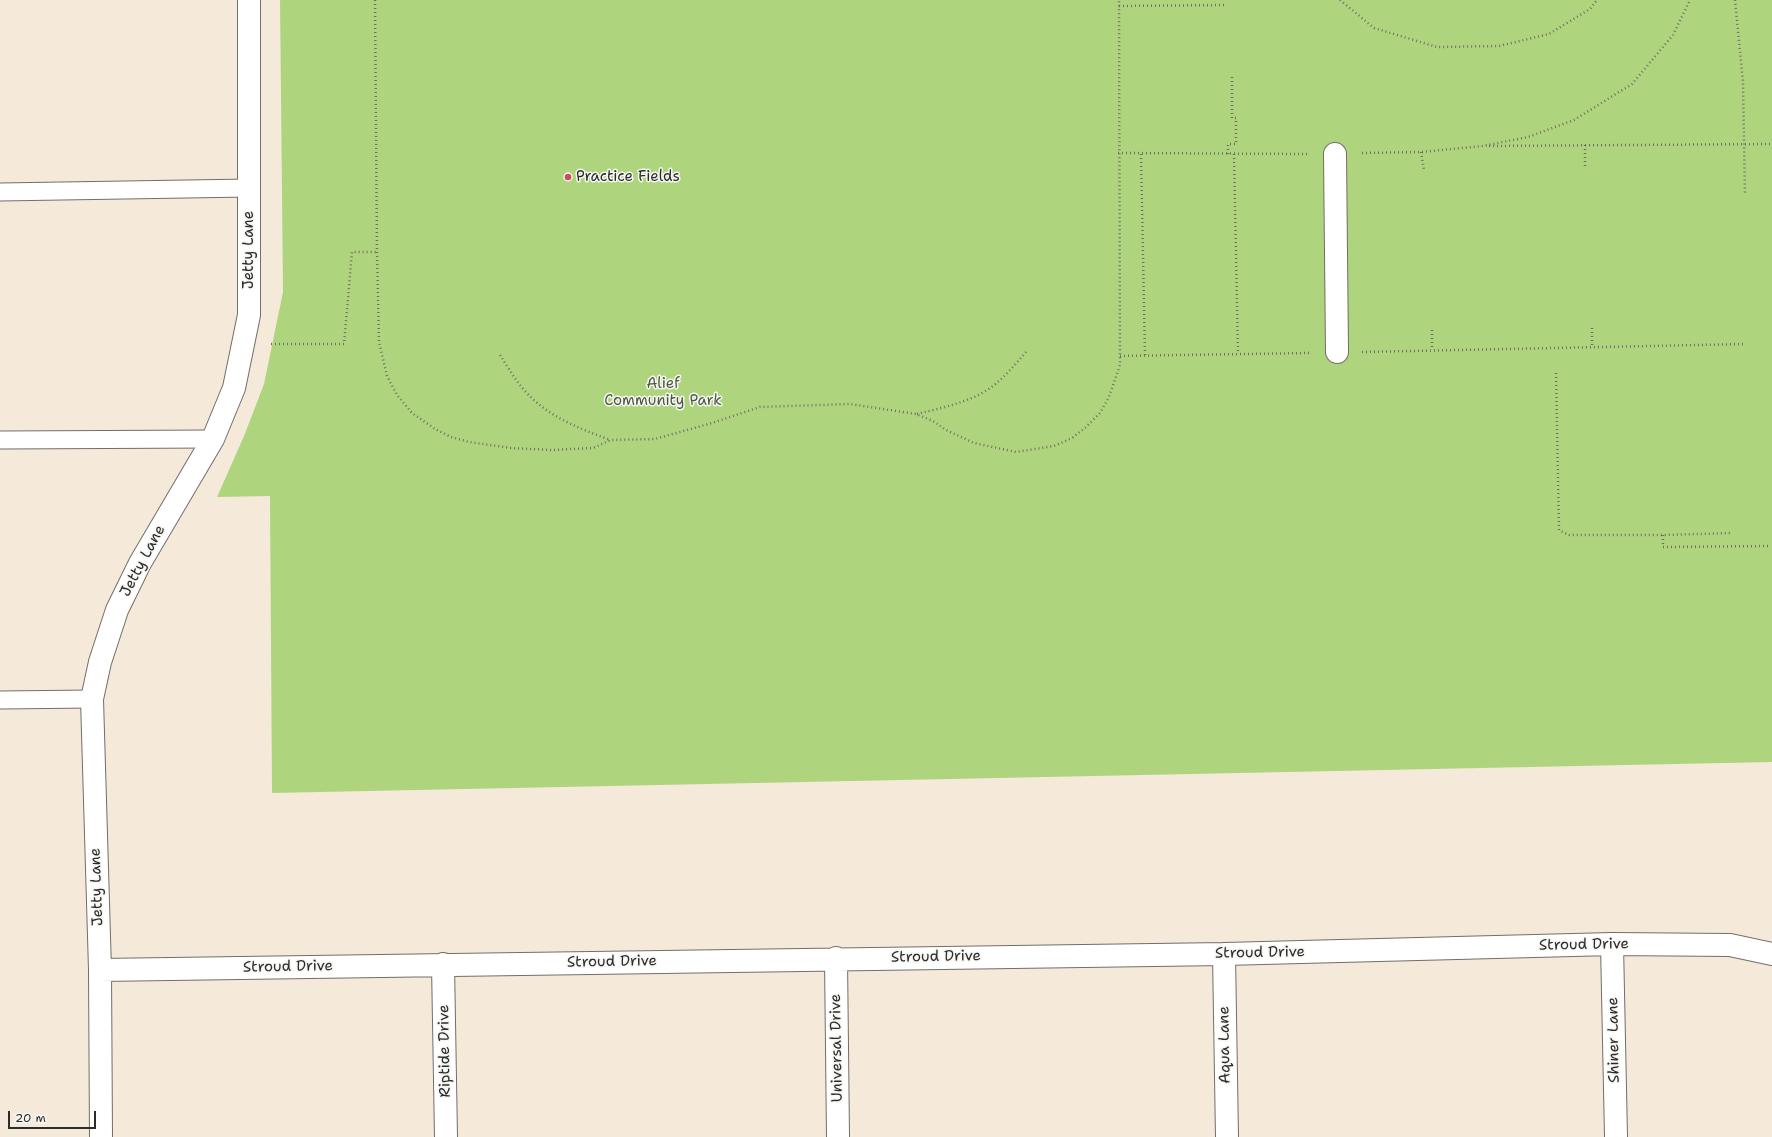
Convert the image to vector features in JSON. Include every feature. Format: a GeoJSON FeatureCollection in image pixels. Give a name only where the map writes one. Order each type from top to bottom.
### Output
{"type":"FeatureCollection","features":[{"type":"Feature","properties":{"kind":"street","name":"Jetty Lane"},"geometry":{"type":"LineString","coordinates":[[101,1137],[100,970],[92,699],[100,662],[117,610],[140,563],[214,439],[234,388],[244,344],[248,315],[249,0]]}},
{"type":"Feature","properties":{"kind":"street"},"geometry":{"type":"LineString","coordinates":[[1335,154],[1337,352]]}},
{"type":"Feature","properties":{"kind":"street","name":"Stroud Drive"},"geometry":{"type":"LineString","coordinates":[[100,970],[836,958],[1224,954],[1612,944],[1730,945],[1772,954]]}},
{"type":"Feature","properties":{"kind":"street","name":"Shiner Lane"},"geometry":{"type":"LineString","coordinates":[[1612,944],[1616,1137]]}},
{"type":"Feature","properties":{"kind":"street","name":"Aqua Lane"},"geometry":{"type":"LineString","coordinates":[[1224,954],[1227,1137]]}},
{"type":"Feature","properties":{"kind":"street","name":"Universal Drive"},"geometry":{"type":"LineString","coordinates":[[836,958],[838,1137]]}},
{"type":"Feature","properties":{"kind":"street","name":"Riptide Drive"},"geometry":{"type":"LineString","coordinates":[[443,964],[446,1137]]}},
{"type":"Feature","properties":{"kind":"lane"},"geometry":{"type":"LineString","coordinates":[[0,192],[249,188]]}},
{"type":"Feature","properties":{"kind":"lane"},"geometry":{"type":"LineString","coordinates":[[0,440],[214,439]]}},
{"type":"Feature","properties":{"kind":"lane"},"geometry":{"type":"LineString","coordinates":[[0,700],[92,699]]}},
{"type":"Feature","properties":{"kind":"path"},"geometry":{"type":"LineString","coordinates":[[375,0],[378,324],[382,359],[387,376],[397,395],[412,413],[435,429],[451,437],[469,442],[511,448],[552,450],[593,448],[611,440],[655,439],[712,423],[760,407],[850,404],[916,414],[933,420],[946,430],[961,438],[995,449],[1016,452],[1054,446],[1072,438],[1100,413],[1109,398],[1115,381],[1120,356],[1118,153],[1119,0]]}},
{"type":"Feature","properties":{"kind":"path"},"geometry":{"type":"LineString","coordinates":[[1340,0],[1374,28],[1437,47],[1499,46],[1549,34],[1590,9],[1597,0]]}},
{"type":"Feature","properties":{"kind":"path"},"geometry":{"type":"LineString","coordinates":[[1483,146],[1528,137],[1574,120],[1632,84],[1673,35],[1690,0]]}},
{"type":"Feature","properties":{"kind":"path"},"geometry":{"type":"LineString","coordinates":[[1735,0],[1743,82],[1745,195]]}},
{"type":"Feature","properties":{"kind":"path"},"geometry":{"type":"LineString","coordinates":[[1119,6],[1227,5]]}},
{"type":"Feature","properties":{"kind":"path"},"geometry":{"type":"LineString","coordinates":[[1228,154],[1228,144],[1236,144],[1236,118],[1232,118],[1232,76]]}},
{"type":"Feature","properties":{"kind":"path"},"geometry":{"type":"LineString","coordinates":[[1118,153],[1335,154],[1421,152],[1483,146],[1772,144]]}},
{"type":"Feature","properties":{"kind":"path"},"geometry":{"type":"LineString","coordinates":[[1585,145],[1586,168]]}},
{"type":"Feature","properties":{"kind":"path"},"geometry":{"type":"LineString","coordinates":[[1421,152],[1424,170]]}},
{"type":"Feature","properties":{"kind":"path"},"geometry":{"type":"LineString","coordinates":[[1141,154],[1145,356]]}},
{"type":"Feature","properties":{"kind":"path"},"geometry":{"type":"LineString","coordinates":[[1234,154],[1238,354]]}},
{"type":"Feature","properties":{"kind":"path"},"geometry":{"type":"LineString","coordinates":[[244,344],[344,344],[352,252],[377,252]]}},
{"type":"Feature","properties":{"kind":"path"},"geometry":{"type":"LineString","coordinates":[[1592,328],[1592,348]]}},
{"type":"Feature","properties":{"kind":"path"},"geometry":{"type":"LineString","coordinates":[[1432,330],[1432,350]]}},
{"type":"Feature","properties":{"kind":"path"},"geometry":{"type":"LineString","coordinates":[[1120,356],[1746,344]]}},
{"type":"Feature","properties":{"kind":"path"},"geometry":{"type":"LineString","coordinates":[[916,414],[956,404],[978,394],[998,381],[1027,352]]}},
{"type":"Feature","properties":{"kind":"path"},"geometry":{"type":"LineString","coordinates":[[500,355],[524,391],[541,407],[556,417],[611,440]]}},
{"type":"Feature","properties":{"kind":"path"},"geometry":{"type":"LineString","coordinates":[[1556,372],[1559,530],[1569,535],[1732,533]]}},
{"type":"Feature","properties":{"kind":"path"},"geometry":{"type":"LineString","coordinates":[[1663,535],[1663,547],[1771,546]]}},
{"type":"Feature","properties":{"kind":"green space","name":"Alief Community Park"},"geometry":{"type":"Polygon","coordinates":[[[280,0],[1772,0],[1772,762],[272,793],[270,496],[217,497],[244,436],[264,384],[283,292],[280,0]]]}},
{"type":"Feature","properties":{"kind":"place","name":"Practice Fields"},"geometry":{"type":"Point","coordinates":[568,177]}}]}
